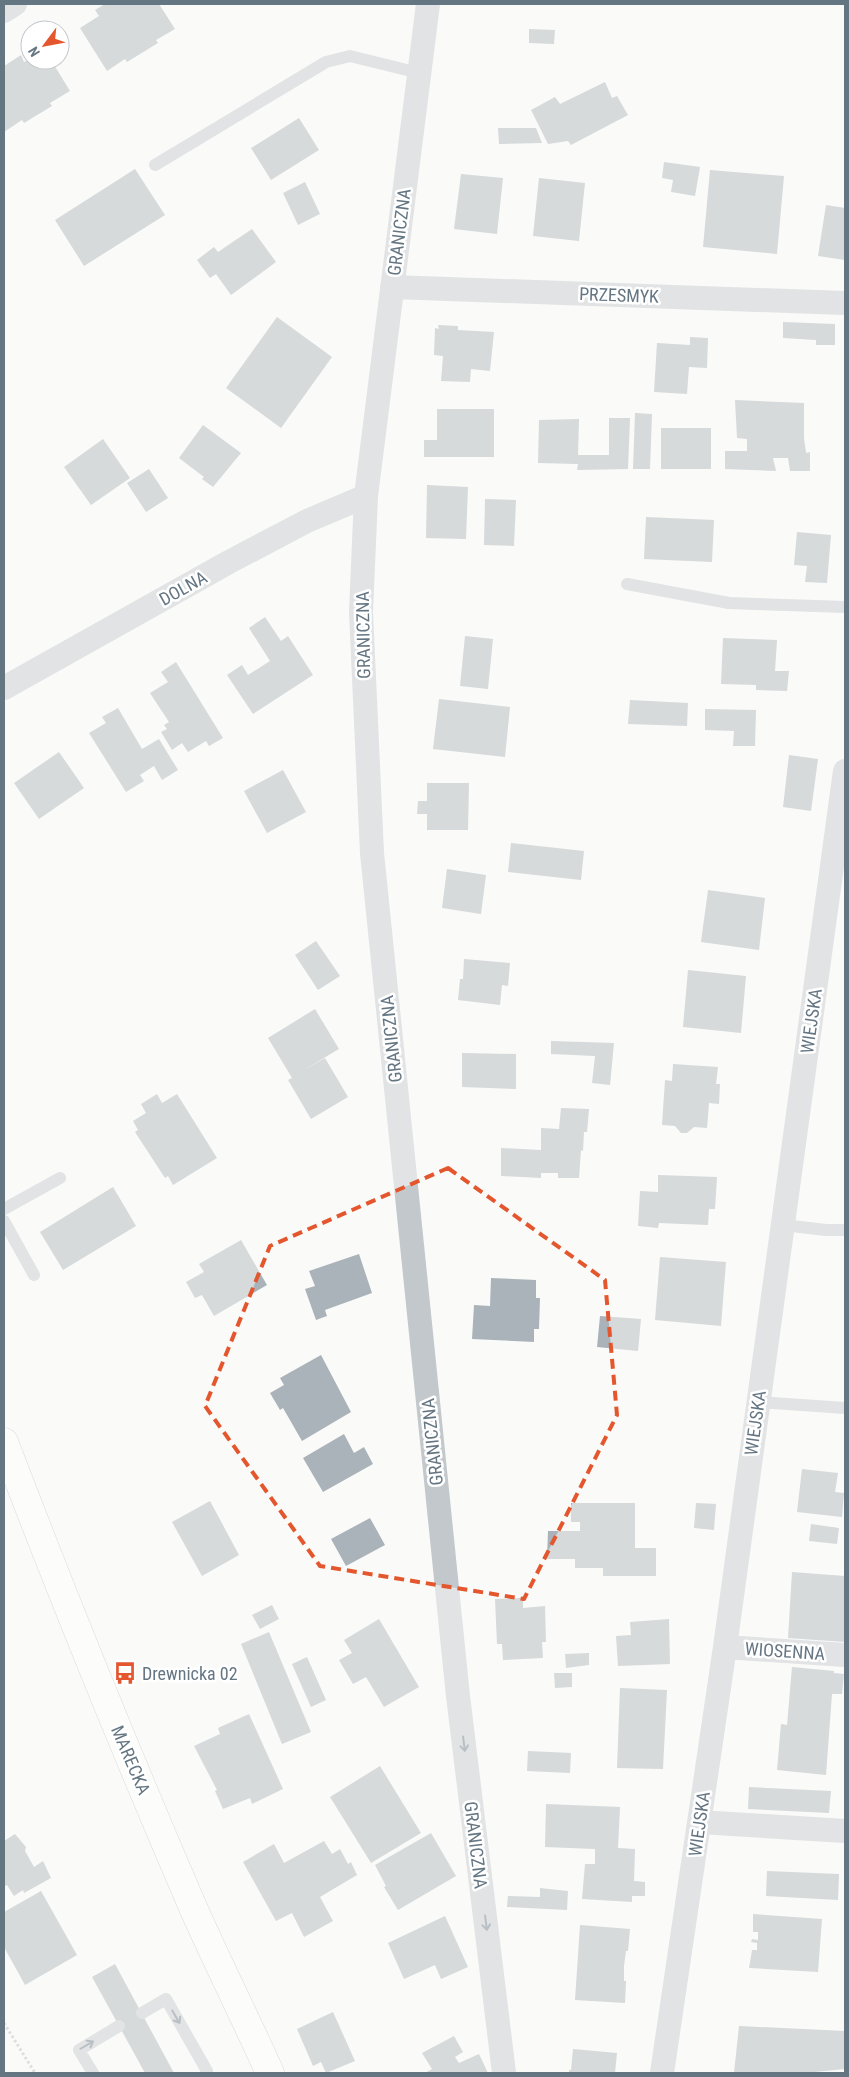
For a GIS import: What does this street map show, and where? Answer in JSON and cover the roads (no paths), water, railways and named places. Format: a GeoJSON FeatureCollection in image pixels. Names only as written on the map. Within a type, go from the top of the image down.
{"type":"FeatureCollection","features":[{"type":"Feature","properties":{"kind":"street"},"geometry":{"type":"LineString","coordinates":[[4,11],[15,4]]}},
{"type":"Feature","properties":{"kind":"street","name":"GRANICZNA"},"geometry":{"type":"LineString","coordinates":[[428,4],[366,496],[361,612],[372,852],[458,1696],[504,2073]]}},
{"type":"Feature","properties":{"kind":"street","name":"PRZESMYK"},"geometry":{"type":"LineString","coordinates":[[392,287],[845,303]]}},
{"type":"Feature","properties":{"kind":"street","name":"DOLNA"},"geometry":{"type":"LineString","coordinates":[[4,688],[229,562],[307,521],[366,496]]}},
{"type":"Feature","properties":{"kind":"street","name":"WIEJSKA"},"geometry":{"type":"LineString","coordinates":[[662,2073],[724,1647],[845,771]]}},
{"type":"Feature","properties":{"kind":"street","name":"MARECKA"},"geometry":{"type":"LineString","coordinates":[[4,1442],[118,1730],[193,1907],[270,2073]]}},
{"type":"Feature","properties":{"kind":"street","name":"WIOSENNA"},"geometry":{"type":"LineString","coordinates":[[724,1647],[845,1655]]}},
{"type":"Feature","properties":{"kind":"street"},"geometry":{"type":"LineString","coordinates":[[699,1822],[845,1831]]}},
{"type":"Feature","properties":{"kind":"lane"},"geometry":{"type":"LineString","coordinates":[[155,165],[326,62],[350,56],[420,73]]}},
{"type":"Feature","properties":{"kind":"lane"},"geometry":{"type":"LineString","coordinates":[[628,584],[729,603],[845,606]]}},
{"type":"Feature","properties":{"kind":"lane"},"geometry":{"type":"LineString","coordinates":[[4,1209],[60,1178]]}},
{"type":"Feature","properties":{"kind":"lane"},"geometry":{"type":"LineString","coordinates":[[4,1221],[34,1275]]}},
{"type":"Feature","properties":{"kind":"lane"},"geometry":{"type":"LineString","coordinates":[[783,1225],[826,1230],[845,1230]]}},
{"type":"Feature","properties":{"kind":"lane"},"geometry":{"type":"LineString","coordinates":[[758,1402],[845,1408]]}},
{"type":"Feature","properties":{"kind":"lane"},"geometry":{"type":"LineString","coordinates":[[142,2013],[166,1999],[207,2071],[206,2073]]}},
{"type":"Feature","properties":{"kind":"lane"},"geometry":{"type":"LineString","coordinates":[[93,2073],[79,2050],[119,2026]]}},
{"type":"Feature","properties":{"kind":"place","name":"Drewnicka 02"},"geometry":{"type":"Point","coordinates":[125,1673]}}]}
